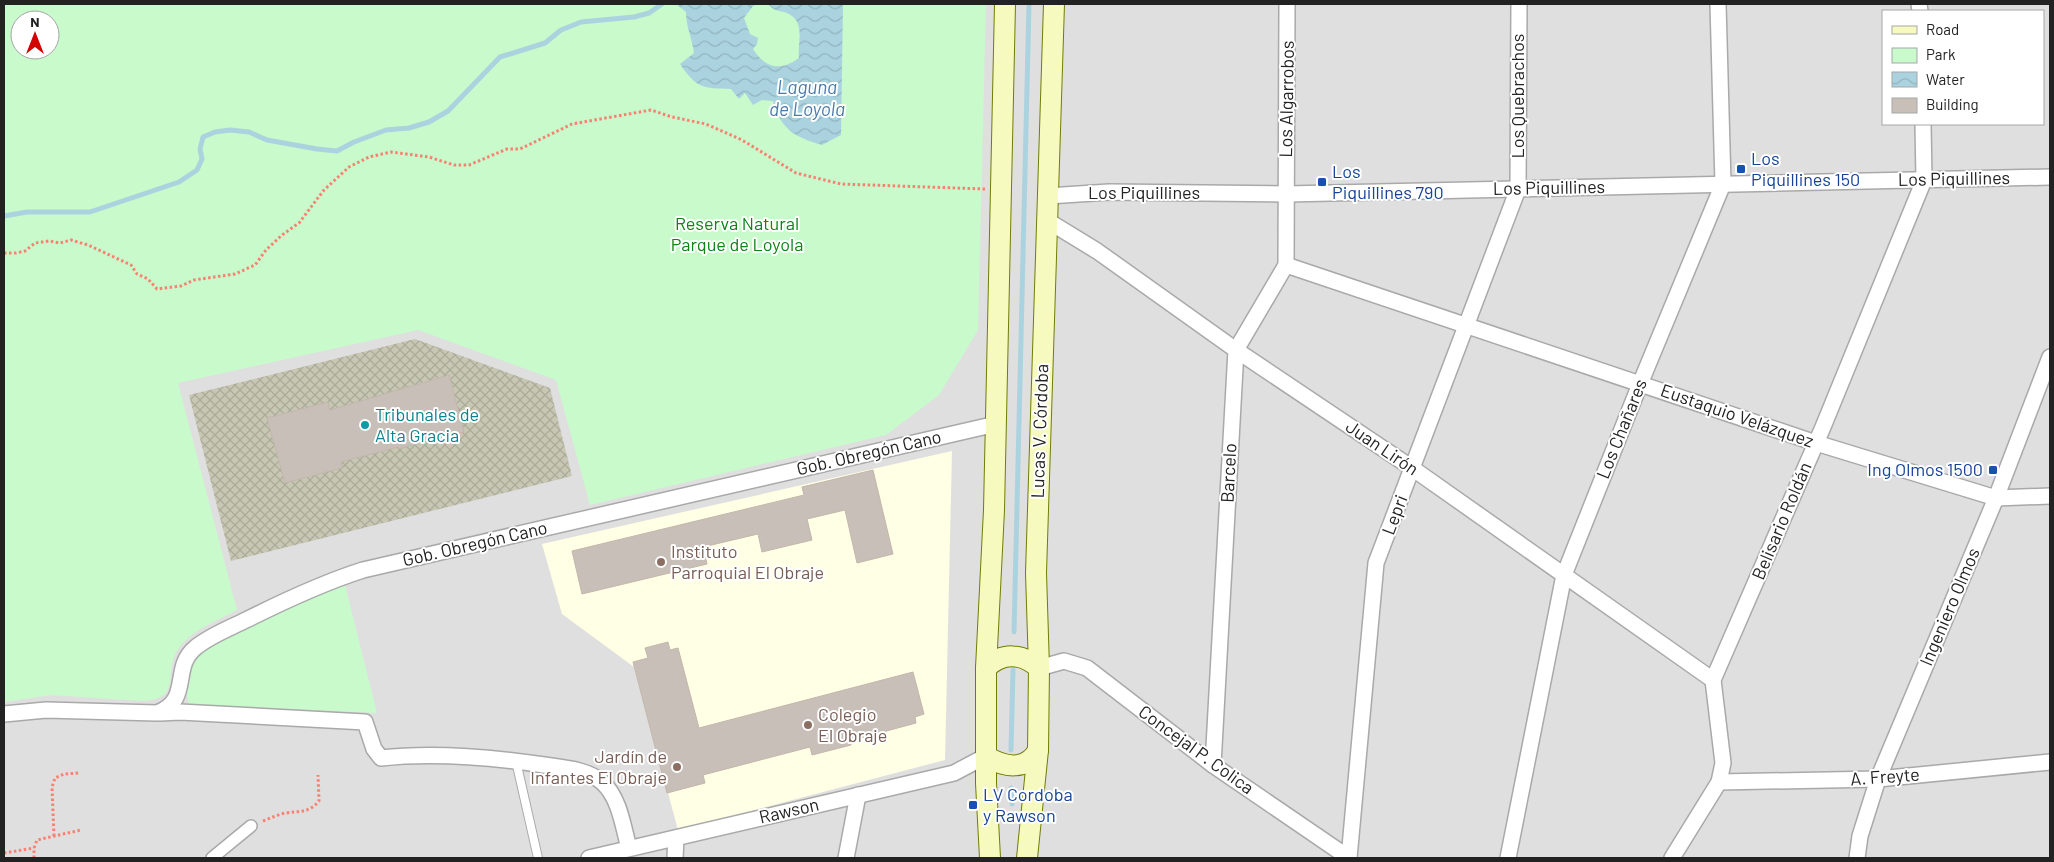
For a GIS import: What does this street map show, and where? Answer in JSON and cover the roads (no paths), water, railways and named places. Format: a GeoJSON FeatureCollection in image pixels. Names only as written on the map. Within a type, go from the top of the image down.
{"type":"FeatureCollection","features":[{"type":"Feature","properties":{"kind":"main road"},"geometry":{"type":"LineString","coordinates":[[990,858],[986,756],[986,668],[994,510],[1005,4]]}},
{"type":"Feature","properties":{"kind":"main road","name":"Lucas V. Córdoba"},"geometry":{"type":"LineString","coordinates":[[1027,858],[1038,750],[1040,668],[1036,573],[1054,4]]}},
{"type":"Feature","properties":{"kind":"main road"},"geometry":{"type":"LineString","coordinates":[[986,668],[992,662],[1006,656],[1022,657],[1040,668]]}},
{"type":"Feature","properties":{"kind":"main road"},"geometry":{"type":"LineString","coordinates":[[986,756],[1006,766],[1014,766],[1029,761],[1038,750]]}},
{"type":"Feature","properties":{"kind":"street","name":"Los Algarrobos"},"geometry":{"type":"LineString","coordinates":[[1286,194],[1287,4]]}},
{"type":"Feature","properties":{"kind":"street","name":"Los Quebrachos"},"geometry":{"type":"LineString","coordinates":[[1518,189],[1519,4]]}},
{"type":"Feature","properties":{"kind":"street","name":"Los Chañares"},"geometry":{"type":"LineString","coordinates":[[1508,858],[1564,575],[1640,384],[1723,184],[1718,4]]}},
{"type":"Feature","properties":{"kind":"street","name":"Belisario Roldán"},"geometry":{"type":"LineString","coordinates":[[1713,680],[1816,443],[1924,180],[1923,125]]}},
{"type":"Feature","properties":{"kind":"street","name":"Los Piquillines"},"geometry":{"type":"LineString","coordinates":[[1048,196],[1109,192],[1286,194],[2050,177]]}},
{"type":"Feature","properties":{"kind":"street","name":"Lepri"},"geometry":{"type":"LineString","coordinates":[[1349,858],[1376,563],[1518,189]]}},
{"type":"Feature","properties":{"kind":"street"},"geometry":{"type":"LineString","coordinates":[[1286,194],[1286,265]]}},
{"type":"Feature","properties":{"kind":"street","name":"Juan Lirón"},"geometry":{"type":"LineString","coordinates":[[1048,221],[1097,251],[1236,350],[1412,468],[1713,680]]}},
{"type":"Feature","properties":{"kind":"street","name":"Eustaquio Velázquez"},"geometry":{"type":"LineString","coordinates":[[1286,265],[1816,443],[1996,498],[2050,496]]}},
{"type":"Feature","properties":{"kind":"street","name":"Barcelo"},"geometry":{"type":"LineString","coordinates":[[1214,765],[1236,350],[1286,265]]}},
{"type":"Feature","properties":{"kind":"street","name":"Ingeniero Olmos"},"geometry":{"type":"LineString","coordinates":[[1857,858],[1860,836],[1878,779],[1996,498],[2050,357]]}},
{"type":"Feature","properties":{"kind":"street","name":"Gob. Obregón Cano"},"geometry":{"type":"LineString","coordinates":[[157,713],[172,705],[180,690],[185,661],[195,648],[234,626],[332,580],[363,570],[996,424]]}},
{"type":"Feature","properties":{"kind":"street","name":"Concejal P. Colica"},"geometry":{"type":"LineString","coordinates":[[1040,668],[1064,661],[1087,668],[1214,765],[1349,858]]}},
{"type":"Feature","properties":{"kind":"street"},"geometry":{"type":"LineString","coordinates":[[1672,858],[1719,782],[1723,763],[1713,680]]}},
{"type":"Feature","properties":{"kind":"street"},"geometry":{"type":"LineString","coordinates":[[180,690],[180,712]]}},
{"type":"Feature","properties":{"kind":"street"},"geometry":{"type":"LineString","coordinates":[[4,714],[46,710],[180,712],[365,722],[374,749],[381,758],[411,755],[493,758],[574,769],[589,774],[602,782],[612,793],[629,848]]}},
{"type":"Feature","properties":{"kind":"street","name":"Rawson"},"geometry":{"type":"LineString","coordinates":[[589,858],[954,774],[986,756]]}},
{"type":"Feature","properties":{"kind":"street","name":"A. Freyte"},"geometry":{"type":"LineString","coordinates":[[1719,782],[1878,779],[2050,762]]}},
{"type":"Feature","properties":{"kind":"street"},"geometry":{"type":"LineString","coordinates":[[846,858],[858,795]]}},
{"type":"Feature","properties":{"kind":"street"},"geometry":{"type":"LineString","coordinates":[[212,858],[251,826]]}},
{"type":"Feature","properties":{"kind":"street"},"geometry":{"type":"LineString","coordinates":[[675,858],[676,838]]}},
{"type":"Feature","properties":{"kind":"lane"},"geometry":{"type":"LineString","coordinates":[[516,761],[538,858]]}},
{"type":"Feature","properties":{"kind":"water","name":"Laguna de Loyola"},"geometry":{"type":"Polygon","coordinates":[[[676,4],[758,4],[753,6],[744,18],[750,34],[758,38],[757,44],[753,49],[768,64],[779,66],[799,58],[799,28],[794,18],[789,14],[776,10],[768,4],[843,4],[841,135],[822,145],[812,142],[790,131],[785,126],[776,111],[773,101],[762,100],[753,105],[745,93],[739,99],[731,89],[701,86],[696,83],[680,64],[694,53],[686,12],[676,4]]]}},
{"type":"Feature","properties":{"kind":"waterway"},"geometry":{"type":"LineString","coordinates":[[4,216],[27,212],[90,212],[179,182],[197,170],[202,159],[200,149],[203,137],[215,132],[230,130],[249,132],[267,140],[337,151],[354,142],[386,130],[409,128],[429,122],[448,111],[500,57],[545,43],[561,30],[581,22],[634,17],[649,13],[662,4]]}},
{"type":"Feature","properties":{"kind":"waterway"},"geometry":{"type":"LineString","coordinates":[[1014,632],[1029,4]]}},
{"type":"Feature","properties":{"kind":"waterway"},"geometry":{"type":"LineString","coordinates":[[1011,750],[1013,670]]}},
{"type":"Feature","properties":{"kind":"waterway"},"geometry":{"type":"LineString","coordinates":[[1011,788],[1012,804]]}},
{"type":"Feature","properties":{"kind":"place","name":"Los Piquillines 150"},"geometry":{"type":"Point","coordinates":[1741,169]}},
{"type":"Feature","properties":{"kind":"place","name":"Los Piquillines 790"},"geometry":{"type":"Point","coordinates":[1322,182]}},
{"type":"Feature","properties":{"kind":"place","name":"Tribunales de Alta Gracia"},"geometry":{"type":"Point","coordinates":[365,425]}},
{"type":"Feature","properties":{"kind":"place","name":"Ing Olmos 1500"},"geometry":{"type":"Point","coordinates":[1993,470]}},
{"type":"Feature","properties":{"kind":"place","name":"Instituto Parroquial El Obraje"},"geometry":{"type":"Point","coordinates":[661,562]}},
{"type":"Feature","properties":{"kind":"place","name":"Colegio El Obraje"},"geometry":{"type":"Point","coordinates":[808,725]}},
{"type":"Feature","properties":{"kind":"place","name":"Jardín de Infantes El Obraje"},"geometry":{"type":"Point","coordinates":[677,767]}},
{"type":"Feature","properties":{"kind":"place","name":"LV Cordoba y Rawson"},"geometry":{"type":"Point","coordinates":[973,805]}},
{"type":"Feature","properties":{"kind":"park label","name":"Reserva Natural Parque de Loyola"},"geometry":{"type":"Point","coordinates":[737,234]}}]}
